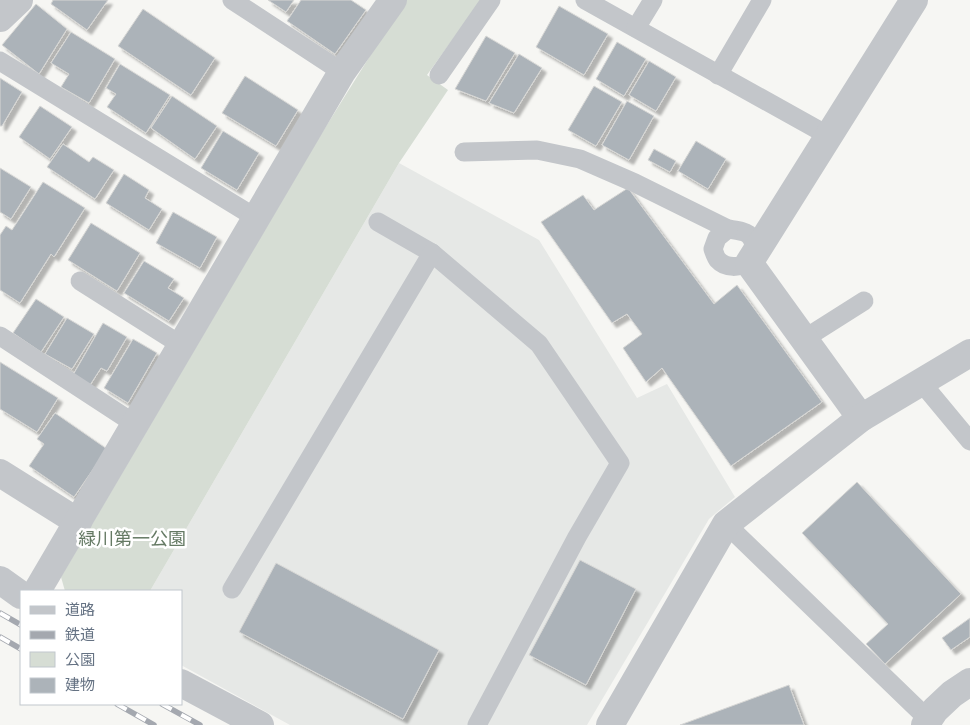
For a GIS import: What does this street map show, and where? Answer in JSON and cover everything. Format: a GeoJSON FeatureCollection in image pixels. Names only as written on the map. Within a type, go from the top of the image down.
{"type":"FeatureCollection","features":[{"type":"Feature","properties":{"kind":"street"},"geometry":{"type":"LineString","coordinates":[[38,590],[342,72],[393,0]]}},
{"type":"Feature","properties":{"kind":"street"},"geometry":{"type":"LineString","coordinates":[[861,418],[804,339],[752,257],[914,0]]}},
{"type":"Feature","properties":{"kind":"street"},"geometry":{"type":"LineString","coordinates":[[610,725],[726,524],[861,418],[970,353]]}},
{"type":"Feature","properties":{"kind":"street"},"geometry":{"type":"LineString","coordinates":[[0,473],[78,522]]}},
{"type":"Feature","properties":{"kind":"street"},"geometry":{"type":"LineString","coordinates":[[0,580],[20,594]]}},
{"type":"Feature","properties":{"kind":"street"},"geometry":{"type":"LineString","coordinates":[[927,722],[935,710],[952,694],[970,682]]}},
{"type":"Feature","properties":{"kind":"street"},"geometry":{"type":"LineString","coordinates":[[182,684],[260,725]]}},
{"type":"Feature","properties":{"kind":"lane"},"geometry":{"type":"LineString","coordinates":[[232,0],[342,72]]}},
{"type":"Feature","properties":{"kind":"lane"},"geometry":{"type":"LineString","coordinates":[[439,75],[491,0]]}},
{"type":"Feature","properties":{"kind":"lane"},"geometry":{"type":"LineString","coordinates":[[585,0],[829,136]]}},
{"type":"Feature","properties":{"kind":"lane"},"geometry":{"type":"LineString","coordinates":[[636,28],[653,0]]}},
{"type":"Feature","properties":{"kind":"lane"},"geometry":{"type":"LineString","coordinates":[[718,75],[762,0]]}},
{"type":"Feature","properties":{"kind":"lane"},"geometry":{"type":"LineString","coordinates":[[0,61],[256,218]]}},
{"type":"Feature","properties":{"kind":"lane"},"geometry":{"type":"LineString","coordinates":[[464,152],[537,150],[580,159],[635,183],[728,229],[745,232],[753,239],[752,257],[741,266],[730,267],[718,260],[713,249],[717,238],[728,229]]}},
{"type":"Feature","properties":{"kind":"lane"},"geometry":{"type":"LineString","coordinates":[[378,222],[432,252],[539,344],[620,463],[577,537],[477,725]]}},
{"type":"Feature","properties":{"kind":"lane"},"geometry":{"type":"LineString","coordinates":[[232,589],[432,252]]}},
{"type":"Feature","properties":{"kind":"lane"},"geometry":{"type":"LineString","coordinates":[[80,281],[181,345]]}},
{"type":"Feature","properties":{"kind":"lane"},"geometry":{"type":"LineString","coordinates":[[804,339],[864,301]]}},
{"type":"Feature","properties":{"kind":"lane"},"geometry":{"type":"LineString","coordinates":[[0,336],[135,424]]}},
{"type":"Feature","properties":{"kind":"lane"},"geometry":{"type":"LineString","coordinates":[[921,382],[970,441]]}},
{"type":"Feature","properties":{"kind":"lane"},"geometry":{"type":"LineString","coordinates":[[726,524],[927,722]]}},
{"type":"Feature","properties":{"kind":"shaded area"},"geometry":{"type":"Polygon","coordinates":[[[399,163],[539,240],[637,398],[667,384],[735,497],[709,519],[587,725],[290,725],[182,666],[182,590],[151,590],[399,163]]]}},
{"type":"Feature","properties":{"kind":"green space","name":"緑川第一公園"},"geometry":{"type":"Polygon","coordinates":[[[405,0],[481,0],[427,75],[448,90],[399,163],[151,590],[65,590],[61,577],[320,136],[405,0]]]}},
{"type":"Feature","properties":{"kind":"building"},"geometry":{"type":"Polygon","coordinates":[[[53,0],[108,0],[87,30],[51,4],[53,0]]]}},
{"type":"Feature","properties":{"kind":"building"},"geometry":{"type":"Polygon","coordinates":[[[268,0],[294,0],[286,12],[268,0]]]}},
{"type":"Feature","properties":{"kind":"building"},"geometry":{"type":"Polygon","coordinates":[[[301,0],[351,0],[366,10],[335,54],[287,21],[301,0]]]}},
{"type":"Feature","properties":{"kind":"building"},"geometry":{"type":"Polygon","coordinates":[[[36,4],[67,29],[39,74],[2,45],[36,4]]]}},
{"type":"Feature","properties":{"kind":"building"},"geometry":{"type":"Polygon","coordinates":[[[559,6],[608,34],[584,75],[536,47],[559,6]]]}},
{"type":"Feature","properties":{"kind":"building"},"geometry":{"type":"Polygon","coordinates":[[[143,9],[215,58],[191,95],[118,46],[143,9]]]}},
{"type":"Feature","properties":{"kind":"building"},"geometry":{"type":"Polygon","coordinates":[[[71,32],[115,59],[89,103],[61,87],[69,74],[51,63],[71,32]]]}},
{"type":"Feature","properties":{"kind":"building"},"geometry":{"type":"Polygon","coordinates":[[[486,36],[515,53],[486,101],[455,89],[486,36]]]}},
{"type":"Feature","properties":{"kind":"building"},"geometry":{"type":"Polygon","coordinates":[[[617,42],[646,59],[624,96],[596,79],[617,42]]]}},
{"type":"Feature","properties":{"kind":"building"},"geometry":{"type":"Polygon","coordinates":[[[519,54],[542,68],[514,113],[489,103],[519,54]]]}},
{"type":"Feature","properties":{"kind":"building"},"geometry":{"type":"Polygon","coordinates":[[[649,61],[676,77],[656,111],[629,95],[649,61]]]}},
{"type":"Feature","properties":{"kind":"building"},"geometry":{"type":"Polygon","coordinates":[[[120,64],[170,95],[146,133],[107,107],[116,94],[106,88],[120,64]]]}},
{"type":"Feature","properties":{"kind":"building"},"geometry":{"type":"Polygon","coordinates":[[[245,76],[298,110],[276,146],[222,113],[245,76]]]}},
{"type":"Feature","properties":{"kind":"building"},"geometry":{"type":"Polygon","coordinates":[[[0,78],[22,92],[2,126],[0,126],[0,78]]]}},
{"type":"Feature","properties":{"kind":"building"},"geometry":{"type":"Polygon","coordinates":[[[594,86],[622,102],[596,146],[568,130],[594,86]]]}},
{"type":"Feature","properties":{"kind":"building"},"geometry":{"type":"Polygon","coordinates":[[[172,96],[217,126],[195,159],[151,128],[172,96]]]}},
{"type":"Feature","properties":{"kind":"building"},"geometry":{"type":"Polygon","coordinates":[[[627,101],[654,116],[629,160],[602,145],[627,101]]]}},
{"type":"Feature","properties":{"kind":"building"},"geometry":{"type":"Polygon","coordinates":[[[40,106],[72,127],[50,159],[19,137],[40,106]]]}},
{"type":"Feature","properties":{"kind":"building"},"geometry":{"type":"Polygon","coordinates":[[[223,131],[259,153],[237,190],[201,168],[223,131]]]}},
{"type":"Feature","properties":{"kind":"building"},"geometry":{"type":"Polygon","coordinates":[[[696,141],[726,159],[708,189],[678,171],[696,141]]]}},
{"type":"Feature","properties":{"kind":"building"},"geometry":{"type":"Polygon","coordinates":[[[63,144],[89,162],[93,157],[114,170],[95,199],[47,167],[63,144]]]}},
{"type":"Feature","properties":{"kind":"building"},"geometry":{"type":"Polygon","coordinates":[[[654,149],[676,161],[670,172],[648,160],[654,149]]]}},
{"type":"Feature","properties":{"kind":"building"},"geometry":{"type":"Polygon","coordinates":[[[0,168],[31,187],[11,219],[0,212],[0,168]]]}},
{"type":"Feature","properties":{"kind":"building"},"geometry":{"type":"Polygon","coordinates":[[[124,174],[149,190],[145,198],[162,209],[149,230],[106,203],[124,174]]]}},
{"type":"Feature","properties":{"kind":"building"},"geometry":{"type":"Polygon","coordinates":[[[43,182],[85,208],[54,257],[51,254],[20,303],[0,290],[0,235],[6,226],[12,230],[43,182]]]}},
{"type":"Feature","properties":{"kind":"building"},"geometry":{"type":"Polygon","coordinates":[[[628,188],[714,304],[737,285],[822,402],[731,466],[662,368],[646,382],[623,348],[642,334],[627,314],[612,323],[541,222],[583,195],[594,210],[628,188]]]}},
{"type":"Feature","properties":{"kind":"building"},"geometry":{"type":"Polygon","coordinates":[[[173,212],[217,237],[200,268],[156,243],[173,212]]]}},
{"type":"Feature","properties":{"kind":"building"},"geometry":{"type":"Polygon","coordinates":[[[91,223],[140,253],[117,291],[68,260],[91,223]]]}},
{"type":"Feature","properties":{"kind":"building"},"geometry":{"type":"Polygon","coordinates":[[[144,261],[174,279],[168,288],[184,298],[169,321],[124,293],[144,261]]]}},
{"type":"Feature","properties":{"kind":"building"},"geometry":{"type":"Polygon","coordinates":[[[36,299],[64,317],[41,352],[13,333],[36,299]]]}},
{"type":"Feature","properties":{"kind":"building"},"geometry":{"type":"Polygon","coordinates":[[[67,318],[94,334],[72,369],[45,354],[67,318]]]}},
{"type":"Feature","properties":{"kind":"building"},"geometry":{"type":"Polygon","coordinates":[[[103,323],[127,337],[107,371],[101,368],[90,385],[73,375],[103,323]]]}},
{"type":"Feature","properties":{"kind":"building"},"geometry":{"type":"Polygon","coordinates":[[[133,339],[157,353],[128,403],[104,388],[133,339]]]}},
{"type":"Feature","properties":{"kind":"building"},"geometry":{"type":"Polygon","coordinates":[[[0,362],[58,398],[37,432],[0,409],[0,362]]]}},
{"type":"Feature","properties":{"kind":"building"},"geometry":{"type":"Polygon","coordinates":[[[55,413],[107,449],[74,497],[29,466],[44,444],[37,439],[55,413]]]}},
{"type":"Feature","properties":{"kind":"building"},"geometry":{"type":"Polygon","coordinates":[[[857,482],[961,594],[885,664],[866,644],[888,624],[802,533],[857,482]]]}},
{"type":"Feature","properties":{"kind":"building"},"geometry":{"type":"Polygon","coordinates":[[[580,560],[636,589],[586,685],[529,655],[580,560]]]}},
{"type":"Feature","properties":{"kind":"building"},"geometry":{"type":"Polygon","coordinates":[[[276,563],[439,650],[403,719],[239,632],[276,563]]]}},
{"type":"Feature","properties":{"kind":"building"},"geometry":{"type":"Polygon","coordinates":[[[970,618],[970,637],[951,650],[942,638],[970,618]]]}},
{"type":"Feature","properties":{"kind":"building"},"geometry":{"type":"Polygon","coordinates":[[[789,685],[804,725],[680,725],[789,685]]]}},
{"type":"Feature","properties":{"kind":"railway"},"geometry":{"type":"LineString","coordinates":[[0,613],[20,624]]}},
{"type":"Feature","properties":{"kind":"railway"},"geometry":{"type":"LineString","coordinates":[[0,637],[20,648]]}},
{"type":"Feature","properties":{"kind":"railway"},"geometry":{"type":"LineString","coordinates":[[119,705],[154,725]]}},
{"type":"Feature","properties":{"kind":"railway"},"geometry":{"type":"LineString","coordinates":[[164,705],[200,725]]}}]}
